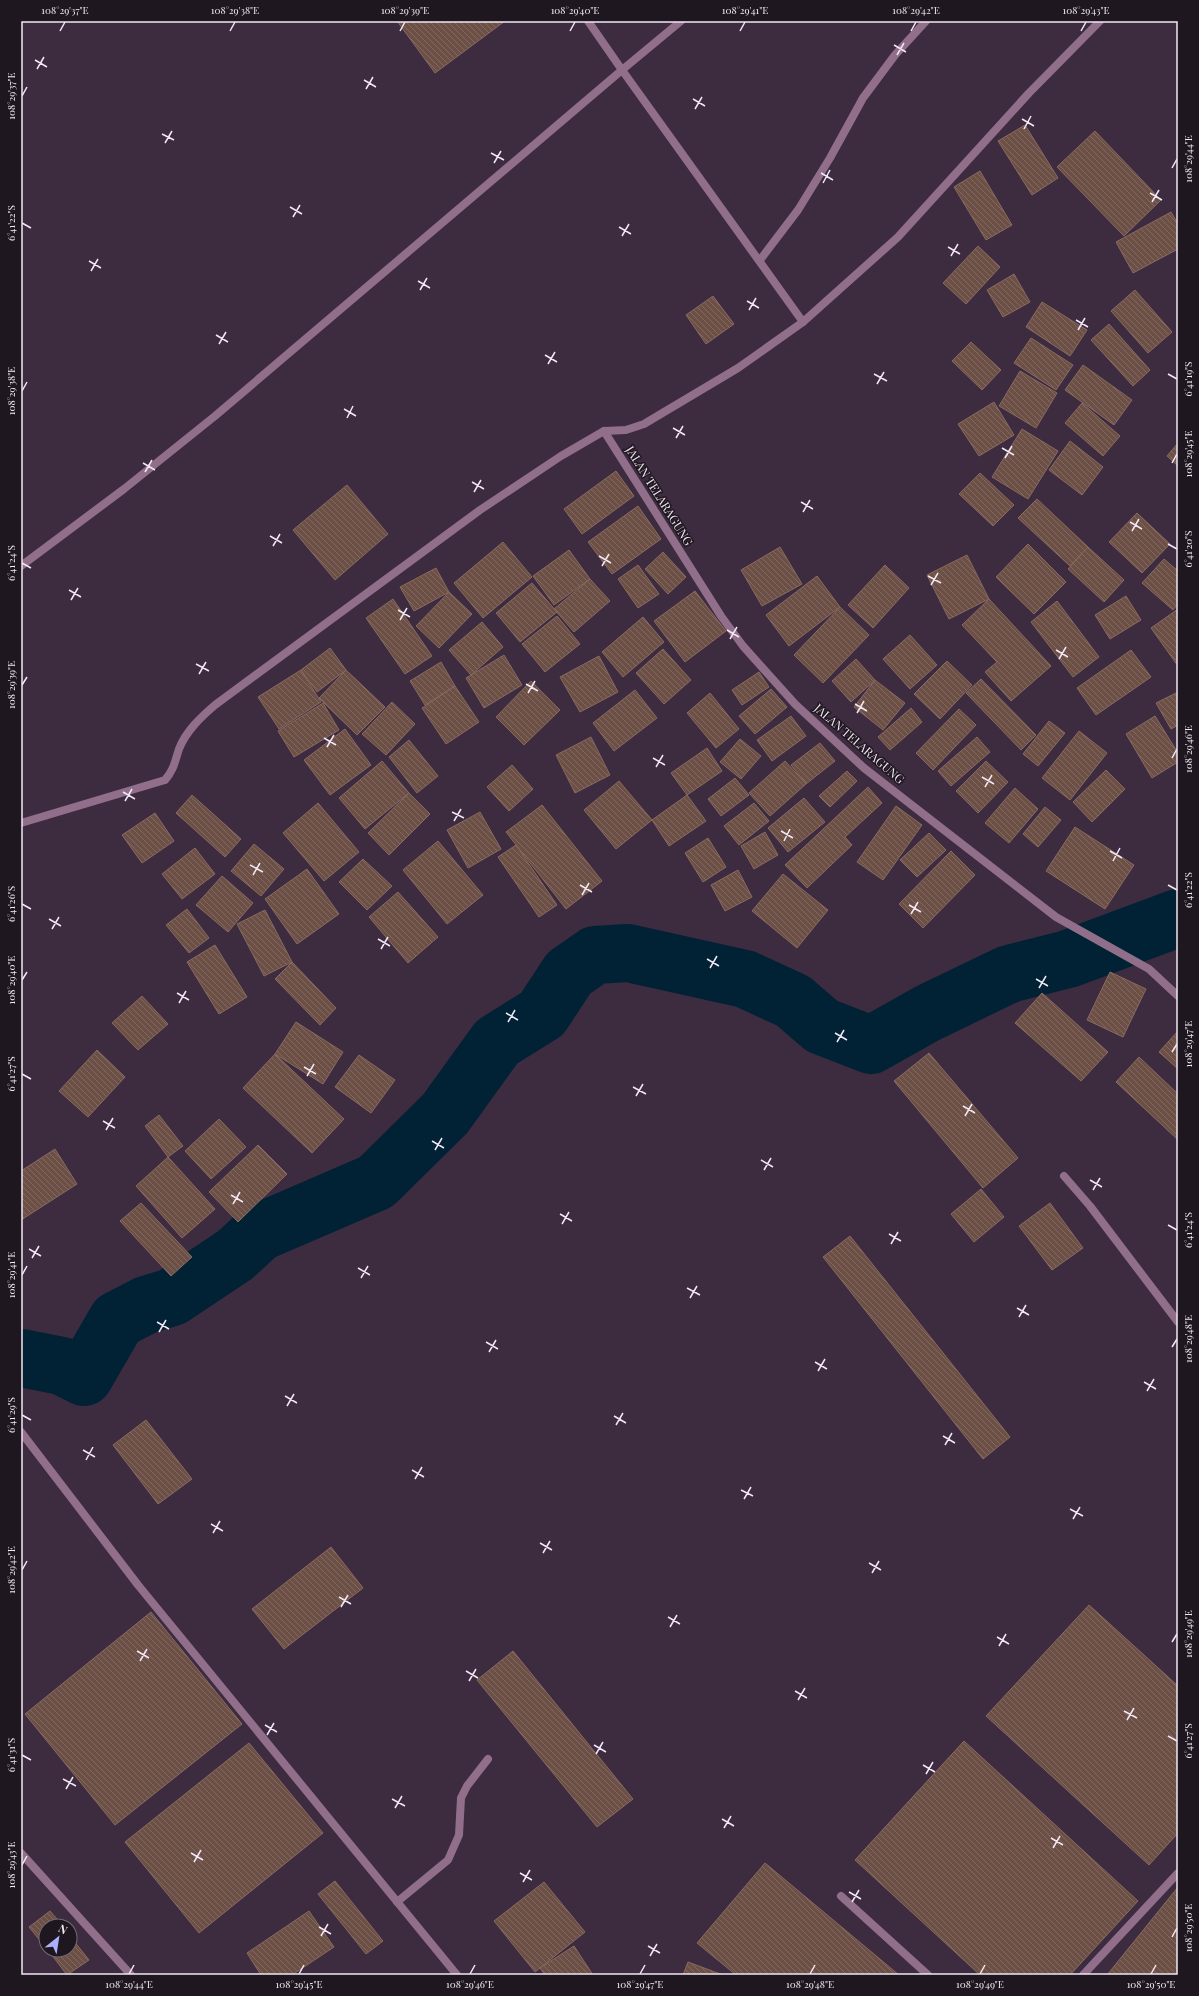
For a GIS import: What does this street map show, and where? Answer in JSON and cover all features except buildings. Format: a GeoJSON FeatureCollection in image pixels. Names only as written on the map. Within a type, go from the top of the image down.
{"type":"FeatureCollection","features":[{"type":"Feature","properties":{"kind":"street"},"geometry":{"type":"LineString","coordinates":[[588,21],[803,322]]}},
{"type":"Feature","properties":{"kind":"street"},"geometry":{"type":"LineString","coordinates":[[21,566],[124,489],[215,416],[681,21]]}},
{"type":"Feature","properties":{"kind":"street"},"geometry":{"type":"LineString","coordinates":[[760,260],[798,210],[830,158],[863,98],[895,55],[926,21]]}},
{"type":"Feature","properties":{"kind":"street"},"geometry":{"type":"LineString","coordinates":[[21,823],[165,780],[172,772],[179,749],[186,734],[215,705],[480,510],[561,456],[604,431],[626,430],[644,424],[738,368],[803,322],[898,237],[1029,93],[1100,21]]}},
{"type":"Feature","properties":{"kind":"street","name":"JALAN TELARAGUNG"},"geometry":{"type":"LineString","coordinates":[[604,431],[721,616],[743,646],[795,704],[864,768],[1056,917],[1149,969],[1178,996]]}},
{"type":"Feature","properties":{"kind":"street"},"geometry":{"type":"LineString","coordinates":[[1064,1176],[1090,1206],[1178,1322]]}},
{"type":"Feature","properties":{"kind":"street"},"geometry":{"type":"LineString","coordinates":[[21,1432],[138,1585],[457,1975]]}},
{"type":"Feature","properties":{"kind":"street"},"geometry":{"type":"LineString","coordinates":[[397,1902],[448,1860],[459,1835],[461,1798],[467,1786],[488,1759]]}},
{"type":"Feature","properties":{"kind":"street"},"geometry":{"type":"LineString","coordinates":[[21,1853],[131,1975]]}},
{"type":"Feature","properties":{"kind":"street"},"geometry":{"type":"LineString","coordinates":[[1083,1975],[1178,1873]]}},
{"type":"Feature","properties":{"kind":"street"},"geometry":{"type":"LineString","coordinates":[[841,1896],[928,1975]]}},
{"type":"Feature","properties":{"kind":"waterway"},"geometry":{"type":"LineString","coordinates":[[21,1358],[62,1366],[84,1377],[117,1320],[146,1305],[172,1297],[235,1255],[260,1232],[376,1182],[445,1114],[497,1042],[542,1014],[569,973],[595,955],[628,953],[745,979],[793,1001],[822,1026],[871,1045],[928,1013],[1009,974],[1068,959],[1178,918]]}}]}
